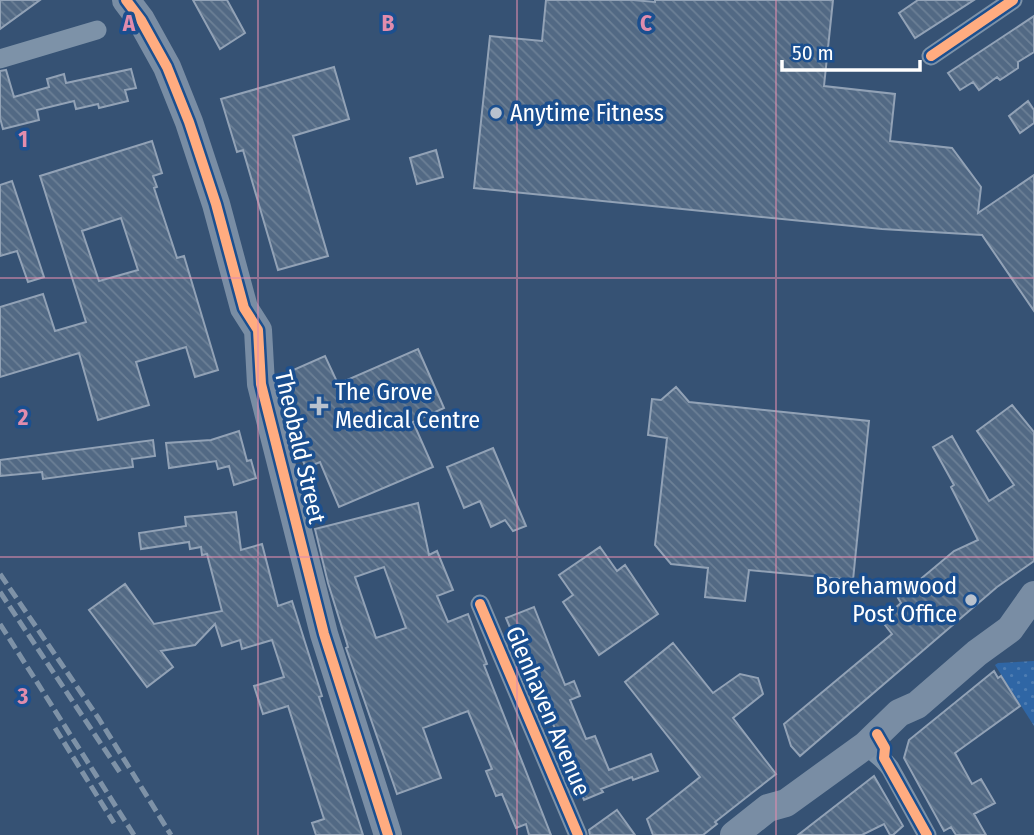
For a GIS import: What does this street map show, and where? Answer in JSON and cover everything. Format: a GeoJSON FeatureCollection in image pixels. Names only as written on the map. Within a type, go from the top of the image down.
{"type":"FeatureCollection","features":[{"type":"Feature","properties":{"kind":"street","name":"Theobald Street"},"geometry":{"type":"LineString","coordinates":[[126,0],[141,20],[167,67],[189,122],[216,204],[244,309],[258,330],[261,384],[309,576],[324,634],[388,835]]}},
{"type":"Feature","properties":{"kind":"street"},"geometry":{"type":"LineString","coordinates":[[931,56],[1013,0]]}},
{"type":"Feature","properties":{"kind":"street"},"geometry":{"type":"LineString","coordinates":[[0,59],[97,30]]}},
{"type":"Feature","properties":{"kind":"street","name":"Glenhaven Avenue"},"geometry":{"type":"LineString","coordinates":[[480,604],[578,835]]}},
{"type":"Feature","properties":{"kind":"street"},"geometry":{"type":"LineString","coordinates":[[1032,604],[1034,634]]}},
{"type":"Feature","properties":{"kind":"street"},"geometry":{"type":"LineString","coordinates":[[734,835],[768,808],[786,803],[866,745],[899,713],[917,705],[977,653],[1010,629],[1032,604]]}},
{"type":"Feature","properties":{"kind":"street"},"geometry":{"type":"LineString","coordinates":[[866,745],[876,755],[884,758],[927,835]]}},
{"type":"Feature","properties":{"kind":"street"},"geometry":{"type":"LineString","coordinates":[[761,835],[778,820],[786,803]]}},
{"type":"Feature","properties":{"kind":"shaded area"},"geometry":{"type":"Polygon","coordinates":[[[1034,661],[1034,726],[995,665],[1034,661]]]}},
{"type":"Feature","properties":{"kind":"building"},"geometry":{"type":"Polygon","coordinates":[[[0,0],[40,0],[0,29],[0,0]]]}},
{"type":"Feature","properties":{"kind":"building"},"geometry":{"type":"Polygon","coordinates":[[[193,0],[227,0],[245,33],[220,49],[193,0]]]}},
{"type":"Feature","properties":{"kind":"building"},"geometry":{"type":"Polygon","coordinates":[[[546,0],[833,0],[824,86],[895,94],[890,141],[952,148],[981,187],[978,213],[1034,175],[1034,311],[982,235],[882,229],[474,188],[490,36],[542,41],[546,0]]]}},
{"type":"Feature","properties":{"kind":"building"},"geometry":{"type":"Polygon","coordinates":[[[918,0],[974,0],[915,38],[899,13],[918,0]]]}},
{"type":"Feature","properties":{"kind":"building"},"geometry":{"type":"Polygon","coordinates":[[[1034,16],[1034,52],[1018,62],[1018,68],[1000,80],[997,77],[979,90],[973,82],[960,90],[948,73],[1034,16]]]}},
{"type":"Feature","properties":{"kind":"building"},"geometry":{"type":"Polygon","coordinates":[[[334,67],[349,119],[293,136],[328,256],[278,270],[243,150],[237,152],[221,99],[334,67]]]}},
{"type":"Feature","properties":{"kind":"building"},"geometry":{"type":"Polygon","coordinates":[[[131,69],[136,88],[125,90],[128,101],[99,108],[98,104],[76,109],[74,101],[37,110],[39,120],[3,129],[0,118],[0,71],[6,70],[14,97],[49,87],[47,79],[64,74],[66,83],[131,69]]]}},
{"type":"Feature","properties":{"kind":"building"},"geometry":{"type":"Polygon","coordinates":[[[1028,101],[1034,110],[1034,123],[1020,133],[1009,116],[1028,101]]]}},
{"type":"Feature","properties":{"kind":"building"},"geometry":{"type":"Polygon","coordinates":[[[152,141],[162,173],[153,176],[157,187],[154,188],[177,258],[184,256],[218,370],[195,377],[186,347],[136,362],[149,405],[98,420],[79,353],[0,377],[0,307],[43,294],[55,331],[86,322],[40,176],[152,141]],[[121,218],[82,231],[99,281],[138,270],[121,218]]]}},
{"type":"Feature","properties":{"kind":"building"},"geometry":{"type":"Polygon","coordinates":[[[436,150],[443,177],[417,184],[410,158],[436,150]]]}},
{"type":"Feature","properties":{"kind":"building"},"geometry":{"type":"Polygon","coordinates":[[[12,181],[44,277],[28,282],[17,251],[0,256],[0,185],[12,181]]]}},
{"type":"Feature","properties":{"kind":"building"},"geometry":{"type":"Polygon","coordinates":[[[418,349],[444,408],[413,422],[433,467],[339,507],[320,462],[306,468],[294,440],[298,438],[290,418],[295,416],[286,396],[291,394],[282,375],[325,356],[338,384],[418,349]]]}},
{"type":"Feature","properties":{"kind":"building"},"geometry":{"type":"Polygon","coordinates":[[[676,387],[689,402],[869,421],[853,580],[749,570],[745,601],[705,597],[708,568],[671,564],[655,545],[667,438],[648,435],[652,399],[661,400],[676,387]]]}},
{"type":"Feature","properties":{"kind":"building"},"geometry":{"type":"Polygon","coordinates":[[[1012,405],[1034,432],[1034,561],[997,587],[800,756],[791,746],[784,724],[892,634],[881,620],[901,603],[898,598],[954,551],[978,540],[951,487],[954,485],[933,447],[952,436],[989,501],[1014,485],[977,431],[1012,405]]]}},
{"type":"Feature","properties":{"kind":"building"},"geometry":{"type":"Polygon","coordinates":[[[239,431],[247,461],[251,460],[256,478],[234,485],[229,466],[218,469],[216,461],[169,468],[166,443],[211,440],[239,431]]]}},
{"type":"Feature","properties":{"kind":"building"},"geometry":{"type":"Polygon","coordinates":[[[153,440],[155,456],[132,459],[133,467],[43,479],[42,472],[0,476],[0,460],[153,440]]]}},
{"type":"Feature","properties":{"kind":"building"},"geometry":{"type":"Polygon","coordinates":[[[493,448],[526,526],[513,531],[505,520],[491,527],[480,501],[464,508],[447,467],[493,448]]]}},
{"type":"Feature","properties":{"kind":"building"},"geometry":{"type":"Polygon","coordinates":[[[418,503],[429,555],[437,551],[453,590],[437,596],[448,622],[468,614],[487,664],[484,665],[551,835],[529,835],[526,824],[516,828],[502,794],[496,796],[486,771],[492,769],[468,711],[423,728],[441,778],[397,794],[346,648],[348,647],[315,529],[418,503]],[[384,567],[355,577],[376,638],[406,628],[384,567]]]}},
{"type":"Feature","properties":{"kind":"building"},"geometry":{"type":"Polygon","coordinates":[[[236,512],[241,550],[262,544],[278,606],[292,601],[363,835],[316,835],[312,823],[324,819],[288,706],[263,714],[254,686],[284,677],[272,640],[242,649],[240,640],[222,646],[215,624],[195,645],[161,651],[173,667],[147,687],[89,610],[125,584],[154,624],[222,611],[207,554],[202,555],[201,547],[190,549],[189,542],[141,549],[139,533],[186,526],[185,517],[236,512]]]}},
{"type":"Feature","properties":{"kind":"building"},"geometry":{"type":"Polygon","coordinates":[[[600,547],[617,571],[625,565],[658,614],[599,655],[563,602],[573,595],[559,575],[600,547]]]}},
{"type":"Feature","properties":{"kind":"building"},"geometry":{"type":"Polygon","coordinates":[[[534,607],[565,685],[574,681],[580,696],[570,700],[586,739],[595,736],[609,770],[651,754],[658,771],[633,780],[632,777],[601,789],[603,792],[584,800],[540,692],[537,693],[506,618],[534,607]]]}},
{"type":"Feature","properties":{"kind":"building"},"geometry":{"type":"Polygon","coordinates":[[[673,643],[713,693],[740,674],[758,678],[763,694],[733,718],[776,774],[715,822],[717,824],[703,835],[653,835],[647,819],[700,777],[625,682],[673,643]]]}},
{"type":"Feature","properties":{"kind":"building"},"geometry":{"type":"Polygon","coordinates":[[[994,671],[998,678],[1001,676],[1020,706],[955,753],[972,784],[981,779],[995,803],[974,814],[986,835],[956,835],[951,827],[944,831],[904,758],[909,740],[994,671]]]}},
{"type":"Feature","properties":{"kind":"building"},"geometry":{"type":"Polygon","coordinates":[[[874,776],[903,826],[893,835],[890,835],[884,824],[862,835],[798,835],[874,776]]]}},
{"type":"Feature","properties":{"kind":"building"},"geometry":{"type":"Polygon","coordinates":[[[617,810],[635,835],[590,835],[589,830],[617,810]]]}},
{"type":"Feature","properties":{"kind":"railway"},"geometry":{"type":"LineString","coordinates":[[0,574],[99,719],[171,835]]}},
{"type":"Feature","properties":{"kind":"railway"},"geometry":{"type":"LineString","coordinates":[[0,592],[121,774]]}},
{"type":"Feature","properties":{"kind":"railway"},"geometry":{"type":"LineString","coordinates":[[0,624],[134,835]]}},
{"type":"Feature","properties":{"kind":"railway"},"geometry":{"type":"LineString","coordinates":[[55,728],[114,823]]}},
{"type":"Feature","properties":{"kind":"cycle path"},"geometry":{"type":"LineString","coordinates":[[126,0],[141,20],[167,67],[189,122],[216,204],[244,308],[258,330],[261,384],[324,634],[388,835]]}},
{"type":"Feature","properties":{"kind":"cycle path"},"geometry":{"type":"LineString","coordinates":[[931,56],[1013,0]]}},
{"type":"Feature","properties":{"kind":"cycle path"},"geometry":{"type":"LineString","coordinates":[[480,604],[578,835]]}},
{"type":"Feature","properties":{"kind":"cycle path"},"geometry":{"type":"LineString","coordinates":[[877,734],[885,748],[884,758],[927,835]]}},
{"type":"Feature","properties":{"kind":"place","name":"Anytime Fitness"},"geometry":{"type":"Point","coordinates":[496,113]}},
{"type":"Feature","properties":{"kind":"place","name":"The Grove Medical Centre"},"geometry":{"type":"Point","coordinates":[319,406]}},
{"type":"Feature","properties":{"kind":"place","name":"Borehamwood Post Office"},"geometry":{"type":"Point","coordinates":[971,600]}}]}
